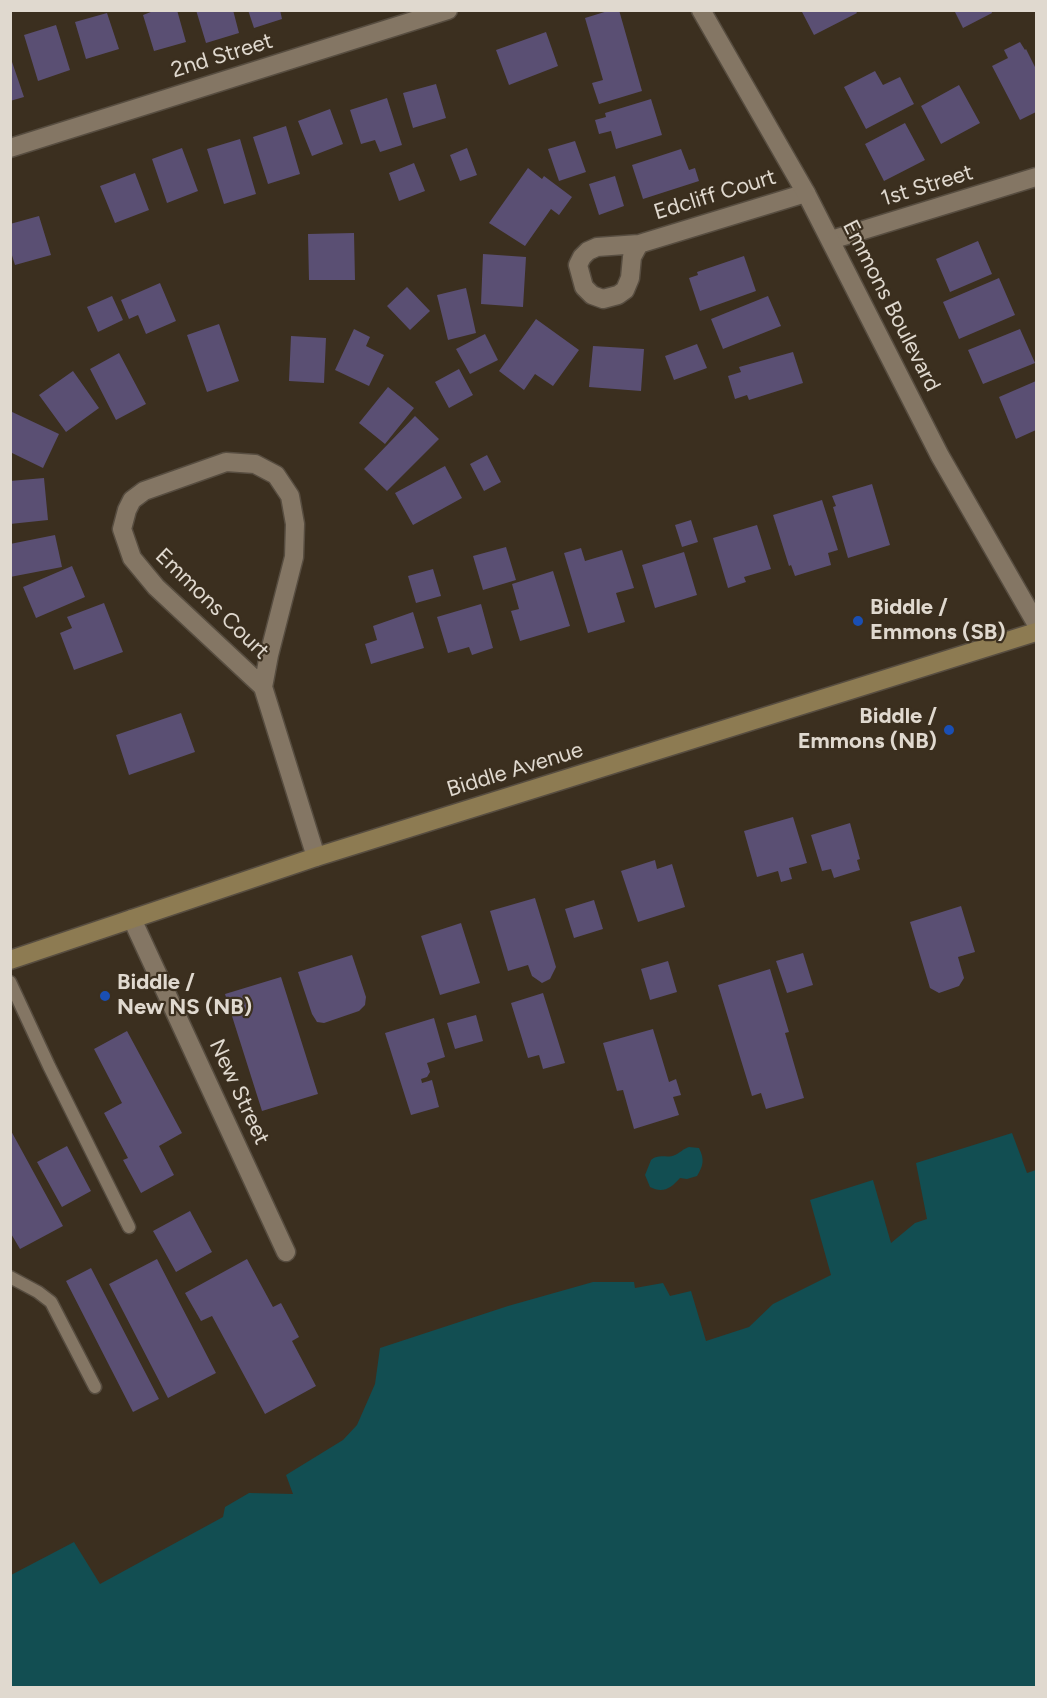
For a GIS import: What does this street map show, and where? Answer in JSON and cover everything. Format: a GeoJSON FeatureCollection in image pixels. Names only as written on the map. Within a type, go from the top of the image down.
{"type":"FeatureCollection","features":[{"type":"Feature","properties":{"kind":"main road","name":"Biddle Avenue"},"geometry":{"type":"LineString","coordinates":[[10,960],[316,857],[1036,632]]}},
{"type":"Feature","properties":{"kind":"street","name":"2nd Street"},"geometry":{"type":"LineString","coordinates":[[10,148],[448,10]]}},
{"type":"Feature","properties":{"kind":"street","name":"Emmons Boulevard"},"geometry":{"type":"LineString","coordinates":[[701,10],[806,193],[940,456],[1036,623]]}},
{"type":"Feature","properties":{"kind":"street","name":"1st Street"},"geometry":{"type":"LineString","coordinates":[[831,240],[1036,177]]}},
{"type":"Feature","properties":{"kind":"street","name":"Edcliff Court"},"geometry":{"type":"LineString","coordinates":[[639,244],[806,193]]}},
{"type":"Feature","properties":{"kind":"street","name":"Emmons Court"},"geometry":{"type":"LineString","coordinates":[[263,687],[294,557],[295,524],[290,496],[276,475],[255,464],[226,462],[144,491],[132,500],[126,510],[122,529],[132,558],[156,587],[263,687],[316,857]]}},
{"type":"Feature","properties":{"kind":"street","name":"New Street"},"geometry":{"type":"LineString","coordinates":[[132,919],[286,1252]]}},
{"type":"Feature","properties":{"kind":"lane"},"geometry":{"type":"LineString","coordinates":[[10,982],[129,1227]]}},
{"type":"Feature","properties":{"kind":"lane"},"geometry":{"type":"LineString","coordinates":[[10,1276],[51,1302],[95,1387]]}},
{"type":"Feature","properties":{"kind":"water"},"geometry":{"type":"Polygon","coordinates":[[[1012,1133],[1027,1173],[1036,1170],[1036,1687],[11,1687],[11,1575],[74,1542],[100,1584],[223,1517],[225,1507],[249,1493],[293,1494],[286,1475],[343,1440],[357,1425],[375,1384],[380,1348],[508,1306],[593,1282],[634,1282],[635,1288],[663,1283],[670,1296],[691,1291],[706,1341],[749,1327],[773,1304],[831,1275],[810,1200],[873,1180],[891,1243],[915,1223],[927,1219],[916,1163],[1012,1133]]]}},
{"type":"Feature","properties":{"kind":"water"},"geometry":{"type":"Polygon","coordinates":[[[689,1147],[699,1148],[703,1159],[697,1176],[687,1179],[680,1178],[663,1190],[650,1187],[645,1175],[651,1160],[675,1155],[689,1147]]]}},
{"type":"Feature","properties":{"kind":"building"},"geometry":{"type":"Polygon","coordinates":[[[156,10],[177,10],[186,42],[154,51],[143,15],[156,10]]]}},
{"type":"Feature","properties":{"kind":"building"},"geometry":{"type":"Polygon","coordinates":[[[196,10],[233,10],[239,33],[206,43],[196,10]]]}},
{"type":"Feature","properties":{"kind":"building"},"geometry":{"type":"Polygon","coordinates":[[[248,10],[280,10],[282,19],[254,28],[248,10]]]}},
{"type":"Feature","properties":{"kind":"building"},"geometry":{"type":"Polygon","coordinates":[[[611,10],[619,10],[642,91],[599,104],[592,83],[603,80],[585,18],[611,10]]]}},
{"type":"Feature","properties":{"kind":"building"},"geometry":{"type":"Polygon","coordinates":[[[801,10],[855,10],[857,13],[814,35],[801,10]]]}},
{"type":"Feature","properties":{"kind":"building"},"geometry":{"type":"Polygon","coordinates":[[[954,10],[991,10],[992,13],[963,28],[954,10]]]}},
{"type":"Feature","properties":{"kind":"building"},"geometry":{"type":"Polygon","coordinates":[[[107,13],[119,49],[86,59],[75,22],[107,13]]]}},
{"type":"Feature","properties":{"kind":"building"},"geometry":{"type":"Polygon","coordinates":[[[56,25],[70,70],[38,81],[24,35],[56,25]]]}},
{"type":"Feature","properties":{"kind":"building"},"geometry":{"type":"Polygon","coordinates":[[[546,32],[558,66],[509,85],[496,50],[546,32]]]}},
{"type":"Feature","properties":{"kind":"building"},"geometry":{"type":"Polygon","coordinates":[[[1020,42],[1036,69],[1036,112],[1020,120],[992,66],[1008,58],[1004,50],[1020,42]]]}},
{"type":"Feature","properties":{"kind":"building"},"geometry":{"type":"Polygon","coordinates":[[[10,56],[24,97],[10,101],[10,56]]]}},
{"type":"Feature","properties":{"kind":"building"},"geometry":{"type":"Polygon","coordinates":[[[875,71],[883,85],[900,77],[914,104],[866,129],[844,87],[875,71]]]}},
{"type":"Feature","properties":{"kind":"building"},"geometry":{"type":"Polygon","coordinates":[[[436,84],[446,118],[413,128],[403,93],[436,84]]]}},
{"type":"Feature","properties":{"kind":"building"},"geometry":{"type":"Polygon","coordinates":[[[959,85],[980,123],[941,144],[921,106],[959,85]]]}},
{"type":"Feature","properties":{"kind":"building"},"geometry":{"type":"Polygon","coordinates":[[[387,98],[402,145],[380,152],[375,140],[361,144],[350,110],[387,98]]]}},
{"type":"Feature","properties":{"kind":"building"},"geometry":{"type":"Polygon","coordinates":[[[651,99],[662,135],[616,149],[611,131],[599,134],[595,120],[606,117],[605,113],[651,99]]]}},
{"type":"Feature","properties":{"kind":"building"},"geometry":{"type":"Polygon","coordinates":[[[330,109],[343,144],[312,156],[298,121],[330,109]]]}},
{"type":"Feature","properties":{"kind":"building"},"geometry":{"type":"Polygon","coordinates":[[[905,123],[925,160],[884,181],[865,144],[905,123]]]}},
{"type":"Feature","properties":{"kind":"building"},"geometry":{"type":"Polygon","coordinates":[[[286,126],[300,174],[268,184],[253,137],[286,126]]]}},
{"type":"Feature","properties":{"kind":"building"},"geometry":{"type":"Polygon","coordinates":[[[240,139],[256,194],[224,204],[207,149],[240,139]]]}},
{"type":"Feature","properties":{"kind":"building"},"geometry":{"type":"Polygon","coordinates":[[[575,141],[586,172],[559,181],[548,149],[575,141]]]}},
{"type":"Feature","properties":{"kind":"building"},"geometry":{"type":"Polygon","coordinates":[[[182,148],[198,191],[167,203],[152,159],[182,148]]]}},
{"type":"Feature","properties":{"kind":"building"},"geometry":{"type":"Polygon","coordinates":[[[467,148],[477,175],[460,181],[450,155],[467,148]]]}},
{"type":"Feature","properties":{"kind":"building"},"geometry":{"type":"Polygon","coordinates":[[[681,149],[689,170],[695,168],[699,181],[643,199],[632,165],[681,149]]]}},
{"type":"Feature","properties":{"kind":"building"},"geometry":{"type":"Polygon","coordinates":[[[414,163],[425,191],[399,201],[389,173],[414,163]]]}},
{"type":"Feature","properties":{"kind":"building"},"geometry":{"type":"Polygon","coordinates":[[[528,168],[542,179],[544,176],[572,197],[559,215],[551,209],[525,246],[489,223],[528,168]]]}},
{"type":"Feature","properties":{"kind":"building"},"geometry":{"type":"Polygon","coordinates":[[[135,173],[149,210],[115,223],[100,186],[135,173]]]}},
{"type":"Feature","properties":{"kind":"building"},"geometry":{"type":"Polygon","coordinates":[[[615,176],[624,206],[599,215],[589,184],[615,176]]]}},
{"type":"Feature","properties":{"kind":"building"},"geometry":{"type":"Polygon","coordinates":[[[39,216],[51,255],[15,265],[10,249],[10,224],[39,216]]]}},
{"type":"Feature","properties":{"kind":"building"},"geometry":{"type":"Polygon","coordinates":[[[354,233],[355,280],[309,280],[308,234],[354,233]]]}},
{"type":"Feature","properties":{"kind":"building"},"geometry":{"type":"Polygon","coordinates":[[[978,241],[992,274],[950,292],[936,259],[978,241]]]}},
{"type":"Feature","properties":{"kind":"building"},"geometry":{"type":"Polygon","coordinates":[[[483,254],[526,257],[523,307],[481,304],[483,254]]]}},
{"type":"Feature","properties":{"kind":"building"},"geometry":{"type":"Polygon","coordinates":[[[744,256],[756,291],[700,311],[689,278],[698,275],[697,272],[744,256]]]}},
{"type":"Feature","properties":{"kind":"building"},"geometry":{"type":"Polygon","coordinates":[[[999,278],[1015,315],[959,339],[943,302],[999,278]]]}},
{"type":"Feature","properties":{"kind":"building"},"geometry":{"type":"Polygon","coordinates":[[[160,283],[176,321],[146,334],[138,315],[129,319],[121,300],[160,283]]]}},
{"type":"Feature","properties":{"kind":"building"},"geometry":{"type":"Polygon","coordinates":[[[407,287],[430,311],[410,330],[387,306],[407,287]]]}},
{"type":"Feature","properties":{"kind":"building"},"geometry":{"type":"Polygon","coordinates":[[[466,288],[476,333],[448,340],[437,295],[466,288]]]}},
{"type":"Feature","properties":{"kind":"building"},"geometry":{"type":"Polygon","coordinates":[[[112,296],[123,320],[98,332],[87,307],[112,296]]]}},
{"type":"Feature","properties":{"kind":"building"},"geometry":{"type":"Polygon","coordinates":[[[768,296],[781,326],[723,349],[711,319],[768,296]]]}},
{"type":"Feature","properties":{"kind":"building"},"geometry":{"type":"Polygon","coordinates":[[[536,319],[579,350],[553,386],[535,374],[524,390],[499,371],[536,319]]]}},
{"type":"Feature","properties":{"kind":"building"},"geometry":{"type":"Polygon","coordinates":[[[219,324],[239,381],[207,392],[187,335],[219,324]]]}},
{"type":"Feature","properties":{"kind":"building"},"geometry":{"type":"Polygon","coordinates":[[[354,329],[370,337],[366,346],[384,355],[369,386],[335,370],[354,329]]]}},
{"type":"Feature","properties":{"kind":"building"},"geometry":{"type":"Polygon","coordinates":[[[1020,329],[1035,363],[983,384],[968,350],[1020,329]]]}},
{"type":"Feature","properties":{"kind":"building"},"geometry":{"type":"Polygon","coordinates":[[[485,334],[498,360],[470,374],[456,349],[485,334]]]}},
{"type":"Feature","properties":{"kind":"building"},"geometry":{"type":"Polygon","coordinates":[[[291,336],[326,338],[324,383],[289,381],[291,336]]]}},
{"type":"Feature","properties":{"kind":"building"},"geometry":{"type":"Polygon","coordinates":[[[697,344],[707,368],[674,380],[665,356],[697,344]]]}},
{"type":"Feature","properties":{"kind":"building"},"geometry":{"type":"Polygon","coordinates":[[[593,346],[644,349],[641,391],[589,387],[593,346]]]}},
{"type":"Feature","properties":{"kind":"building"},"geometry":{"type":"Polygon","coordinates":[[[793,352],[803,383],[749,400],[747,395],[735,399],[728,376],[741,372],[739,367],[793,352]]]}},
{"type":"Feature","properties":{"kind":"building"},"geometry":{"type":"Polygon","coordinates":[[[119,353],[146,404],[116,420],[90,369],[119,353]]]}},
{"type":"Feature","properties":{"kind":"building"},"geometry":{"type":"Polygon","coordinates":[[[459,369],[473,395],[449,408],[435,382],[459,369]]]}},
{"type":"Feature","properties":{"kind":"building"},"geometry":{"type":"Polygon","coordinates":[[[73,371],[99,408],[66,432],[39,395],[73,371]]]}},
{"type":"Feature","properties":{"kind":"building"},"geometry":{"type":"Polygon","coordinates":[[[1036,381],[1036,430],[1016,439],[999,397],[1036,381]]]}},
{"type":"Feature","properties":{"kind":"building"},"geometry":{"type":"Polygon","coordinates":[[[388,387],[414,408],[385,444],[359,423],[388,387]]]}},
{"type":"Feature","properties":{"kind":"building"},"geometry":{"type":"Polygon","coordinates":[[[10,411],[59,434],[43,468],[10,452],[10,411]]]}},
{"type":"Feature","properties":{"kind":"building"},"geometry":{"type":"Polygon","coordinates":[[[415,416],[439,439],[387,491],[364,469],[415,416]]]}},
{"type":"Feature","properties":{"kind":"building"},"geometry":{"type":"Polygon","coordinates":[[[487,455],[501,482],[484,491],[470,464],[487,455]]]}},
{"type":"Feature","properties":{"kind":"building"},"geometry":{"type":"Polygon","coordinates":[[[445,466],[462,498],[413,525],[395,493],[445,466]]]}},
{"type":"Feature","properties":{"kind":"building"},"geometry":{"type":"Polygon","coordinates":[[[44,478],[48,520],[10,524],[10,481],[44,478]]]}},
{"type":"Feature","properties":{"kind":"building"},"geometry":{"type":"Polygon","coordinates":[[[872,484],[890,545],[848,558],[832,496],[872,484]]]}},
{"type":"Feature","properties":{"kind":"building"},"geometry":{"type":"Polygon","coordinates":[[[822,500],[838,550],[828,553],[831,565],[795,576],[791,565],[789,566],[773,515],[822,500]]]}},
{"type":"Feature","properties":{"kind":"building"},"geometry":{"type":"Polygon","coordinates":[[[691,520],[698,542],[682,547],[675,525],[691,520]]]}},
{"type":"Feature","properties":{"kind":"building"},"geometry":{"type":"Polygon","coordinates":[[[757,525],[771,569],[744,577],[746,582],[728,588],[713,538],[757,525]]]}},
{"type":"Feature","properties":{"kind":"building"},"geometry":{"type":"Polygon","coordinates":[[[55,535],[62,567],[10,577],[10,544],[55,535]]]}},
{"type":"Feature","properties":{"kind":"building"},"geometry":{"type":"Polygon","coordinates":[[[506,547],[516,580],[483,590],[473,556],[506,547]]]}},
{"type":"Feature","properties":{"kind":"building"},"geometry":{"type":"Polygon","coordinates":[[[581,548],[585,561],[622,550],[634,588],[616,593],[625,622],[588,633],[564,553],[581,548]]]}},
{"type":"Feature","properties":{"kind":"building"},"geometry":{"type":"Polygon","coordinates":[[[684,552],[697,595],[655,608],[642,565],[684,552]]]}},
{"type":"Feature","properties":{"kind":"building"},"geometry":{"type":"Polygon","coordinates":[[[72,566],[85,597],[36,618],[23,587],[72,566]]]}},
{"type":"Feature","properties":{"kind":"building"},"geometry":{"type":"Polygon","coordinates":[[[433,569],[441,596],[416,603],[408,576],[433,569]]]}},
{"type":"Feature","properties":{"kind":"building"},"geometry":{"type":"Polygon","coordinates":[[[553,571],[570,626],[520,641],[511,611],[519,609],[512,584],[553,571]]]}},
{"type":"Feature","properties":{"kind":"building"},"geometry":{"type":"Polygon","coordinates":[[[104,603],[123,652],[74,670],[60,633],[72,628],[67,617],[104,603]]]}},
{"type":"Feature","properties":{"kind":"building"},"geometry":{"type":"Polygon","coordinates":[[[481,604],[493,648],[472,655],[469,647],[448,653],[437,617],[481,604]]]}},
{"type":"Feature","properties":{"kind":"building"},"geometry":{"type":"Polygon","coordinates":[[[413,612],[424,648],[371,664],[365,644],[377,640],[373,626],[413,612]]]}},
{"type":"Feature","properties":{"kind":"building"},"geometry":{"type":"Polygon","coordinates":[[[181,713],[195,752],[129,775],[116,735],[181,713]]]}},
{"type":"Feature","properties":{"kind":"building"},"geometry":{"type":"Polygon","coordinates":[[[793,817],[807,863],[789,868],[792,879],[781,882],[778,871],[757,877],[744,831],[793,817]]]}},
{"type":"Feature","properties":{"kind":"building"},"geometry":{"type":"Polygon","coordinates":[[[850,823],[860,859],[857,860],[860,870],[834,878],[831,869],[822,871],[811,835],[850,823]]]}},
{"type":"Feature","properties":{"kind":"building"},"geometry":{"type":"Polygon","coordinates":[[[655,860],[657,869],[672,864],[685,907],[638,922],[621,871],[655,860]]]}},
{"type":"Feature","properties":{"kind":"building"},"geometry":{"type":"Polygon","coordinates":[[[535,898],[556,967],[550,979],[542,983],[532,976],[528,965],[508,971],[490,911],[535,898]]]}},
{"type":"Feature","properties":{"kind":"building"},"geometry":{"type":"Polygon","coordinates":[[[594,900],[603,929],[574,938],[565,909],[594,900]]]}},
{"type":"Feature","properties":{"kind":"building"},"geometry":{"type":"Polygon","coordinates":[[[961,906],[975,952],[958,957],[964,978],[959,986],[939,993],[930,988],[910,922],[961,906]]]}},
{"type":"Feature","properties":{"kind":"building"},"geometry":{"type":"Polygon","coordinates":[[[461,923],[480,983],[440,995],[421,936],[461,923]]]}},
{"type":"Feature","properties":{"kind":"building"},"geometry":{"type":"Polygon","coordinates":[[[803,953],[813,985],[787,993],[776,961],[803,953]]]}},
{"type":"Feature","properties":{"kind":"building"},"geometry":{"type":"Polygon","coordinates":[[[352,955],[366,997],[365,1005],[359,1011],[324,1023],[317,1022],[312,1014],[298,972],[352,955]]]}},
{"type":"Feature","properties":{"kind":"building"},"geometry":{"type":"Polygon","coordinates":[[[668,961],[677,992],[650,1000],[641,969],[668,961]]]}},
{"type":"Feature","properties":{"kind":"building"},"geometry":{"type":"Polygon","coordinates":[[[770,969],[789,1032],[785,1033],[804,1098],[766,1109],[761,1093],[752,1096],[718,985],[770,969]]]}},
{"type":"Feature","properties":{"kind":"building"},"geometry":{"type":"Polygon","coordinates":[[[281,977],[318,1094],[262,1111],[225,994],[281,977]]]}},
{"type":"Feature","properties":{"kind":"building"},"geometry":{"type":"Polygon","coordinates":[[[543,993],[565,1063],[543,1069],[539,1055],[528,1058],[511,1003],[543,993]]]}},
{"type":"Feature","properties":{"kind":"building"},"geometry":{"type":"Polygon","coordinates":[[[476,1015],[483,1041],[455,1049],[447,1023],[476,1015]]]}},
{"type":"Feature","properties":{"kind":"building"},"geometry":{"type":"Polygon","coordinates":[[[434,1018],[445,1057],[427,1063],[430,1072],[427,1077],[421,1079],[422,1083],[432,1080],[439,1107],[411,1115],[385,1033],[434,1018]]]}},
{"type":"Feature","properties":{"kind":"building"},"geometry":{"type":"Polygon","coordinates":[[[653,1029],[669,1082],[676,1079],[681,1095],[673,1097],[679,1115],[634,1129],[623,1090],[617,1091],[603,1043],[653,1029]]]}},
{"type":"Feature","properties":{"kind":"building"},"geometry":{"type":"Polygon","coordinates":[[[127,1031],[182,1133],[159,1146],[174,1175],[141,1193],[123,1160],[128,1158],[104,1113],[122,1103],[94,1049],[127,1031]]]}},
{"type":"Feature","properties":{"kind":"building"},"geometry":{"type":"Polygon","coordinates":[[[10,1129],[63,1226],[20,1249],[10,1232],[10,1129]]]}},
{"type":"Feature","properties":{"kind":"building"},"geometry":{"type":"Polygon","coordinates":[[[67,1146],[91,1191],[62,1207],[37,1162],[67,1146]]]}},
{"type":"Feature","properties":{"kind":"building"},"geometry":{"type":"Polygon","coordinates":[[[190,1211],[212,1252],[176,1272],[153,1231],[190,1211]]]}},
{"type":"Feature","properties":{"kind":"building"},"geometry":{"type":"Polygon","coordinates":[[[157,1259],[216,1373],[168,1398],[109,1284],[157,1259]]]}},
{"type":"Feature","properties":{"kind":"building"},"geometry":{"type":"Polygon","coordinates":[[[247,1259],[273,1307],[281,1303],[299,1337],[292,1341],[316,1386],[265,1414],[212,1316],[201,1321],[185,1293],[247,1259]]]}},
{"type":"Feature","properties":{"kind":"building"},"geometry":{"type":"Polygon","coordinates":[[[91,1268],[159,1399],[133,1412],[66,1281],[91,1268]]]}},
{"type":"Feature","properties":{"kind":"place","name":"Biddle / Emmons (SB)"},"geometry":{"type":"Point","coordinates":[858,621]}},
{"type":"Feature","properties":{"kind":"place","name":"Biddle / Emmons (NB)"},"geometry":{"type":"Point","coordinates":[949,730]}},
{"type":"Feature","properties":{"kind":"place","name":"Biddle / New NS (NB)"},"geometry":{"type":"Point","coordinates":[105,996]}}]}
